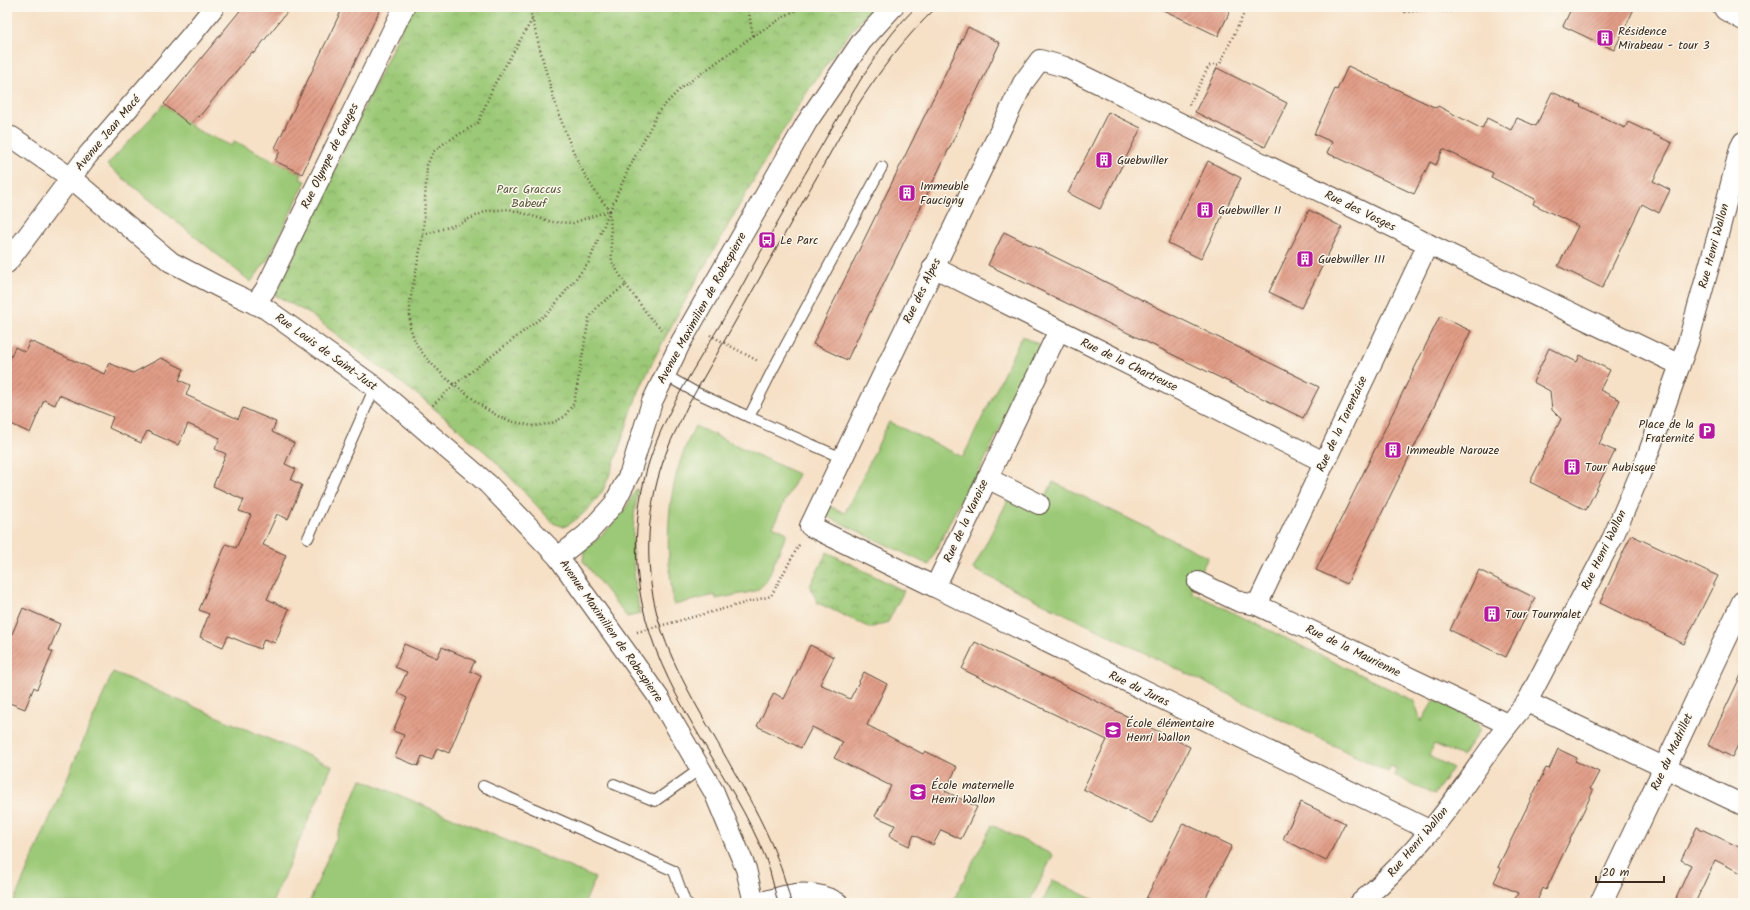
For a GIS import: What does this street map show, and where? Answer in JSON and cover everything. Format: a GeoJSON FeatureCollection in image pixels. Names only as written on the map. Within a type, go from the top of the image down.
{"type":"FeatureCollection","features":[{"type":"Feature","properties":{"kind":"street","name":"Avenue Jean Macé"},"geometry":{"type":"LineString","coordinates":[[7,263],[88,155],[214,7]]}},
{"type":"Feature","properties":{"kind":"street","name":"Rue Olympe de Gouges"},"geometry":{"type":"LineString","coordinates":[[255,304],[264,290],[404,7]]}},
{"type":"Feature","properties":{"kind":"street","name":"Avenue Maximilien de Robespierre"},"geometry":{"type":"LineString","coordinates":[[754,903],[746,868],[714,792],[659,698],[558,557],[587,534],[614,504],[630,473],[652,402],[681,342],[807,122],[862,41],[893,7]]}},
{"type":"Feature","properties":{"kind":"street"},"geometry":{"type":"LineString","coordinates":[[1723,7],[1725,10],[1743,20]]}},
{"type":"Feature","properties":{"kind":"street","name":"Rue des Vosges"},"geometry":{"type":"LineString","coordinates":[[1040,60],[1065,67],[1680,365]]}},
{"type":"Feature","properties":{"kind":"street","name":"Rue des Alpes"},"geometry":{"type":"LineString","coordinates":[[810,526],[933,267],[1024,83],[1040,60]]}},
{"type":"Feature","properties":{"kind":"street","name":"Rue Louis de Saint-Just"},"geometry":{"type":"LineString","coordinates":[[7,137],[12,137],[71,178],[171,262],[266,309],[375,387],[488,484],[558,557]]}},
{"type":"Feature","properties":{"kind":"street","name":"Rue Henri Wallon"},"geometry":{"type":"LineString","coordinates":[[1360,903],[1391,875],[1431,831],[1507,724],[1527,702],[1613,537],[1646,460],[1680,365],[1690,334],[1740,148],[1743,142]]}},
{"type":"Feature","properties":{"kind":"street","name":"Rue de la Tarentaise"},"geometry":{"type":"LineString","coordinates":[[1257,604],[1428,244]]}},
{"type":"Feature","properties":{"kind":"street","name":"Rue de la Chartreuse"},"geometry":{"type":"LineString","coordinates":[[933,267],[1324,462]]}},
{"type":"Feature","properties":{"kind":"street","name":"Rue de la Vanoise"},"geometry":{"type":"LineString","coordinates":[[935,587],[1059,330]]}},
{"type":"Feature","properties":{"kind":"street"},"geometry":{"type":"LineString","coordinates":[[987,478],[1038,504]]}},
{"type":"Feature","properties":{"kind":"street"},"geometry":{"type":"LineString","coordinates":[[810,526],[935,587]]}},
{"type":"Feature","properties":{"kind":"street","name":"Rue de la Maurienne"},"geometry":{"type":"LineString","coordinates":[[1198,582],[1240,602],[1257,604],[1507,724]]}},
{"type":"Feature","properties":{"kind":"street","name":"Rue du Juras"},"geometry":{"type":"LineString","coordinates":[[935,587],[1431,831]]}},
{"type":"Feature","properties":{"kind":"street","name":"Rue du Madrillet"},"geometry":{"type":"LineString","coordinates":[[1601,903],[1743,602]]}},
{"type":"Feature","properties":{"kind":"street"},"geometry":{"type":"LineString","coordinates":[[1527,702],[1743,805]]}},
{"type":"Feature","properties":{"kind":"street"},"geometry":{"type":"LineString","coordinates":[[759,903],[801,892],[826,896],[838,903]]}},
{"type":"Feature","properties":{"kind":"lane"},"geometry":{"type":"LineString","coordinates":[[749,417],[773,369],[882,167]]}},
{"type":"Feature","properties":{"kind":"lane"},"geometry":{"type":"LineString","coordinates":[[665,375],[695,392],[842,458]]}},
{"type":"Feature","properties":{"kind":"lane"},"geometry":{"type":"LineString","coordinates":[[308,538],[375,387]]}},
{"type":"Feature","properties":{"kind":"lane"},"geometry":{"type":"LineString","coordinates":[[614,784],[655,801],[700,769]]}},
{"type":"Feature","properties":{"kind":"lane"},"geometry":{"type":"LineString","coordinates":[[483,786],[674,871],[685,902],[687,903]]}},
{"type":"Feature","properties":{"kind":"path"},"geometry":{"type":"LineString","coordinates":[[529,7],[558,110],[578,163],[598,197],[610,210],[612,262],[626,285],[599,305],[589,318],[574,402],[564,417],[550,424],[532,426],[503,419],[486,409],[454,385],[427,359],[416,344],[410,327],[410,302],[423,235],[427,165],[433,152],[443,144],[478,123],[494,85],[532,20]]}},
{"type":"Feature","properties":{"kind":"path"},"geometry":{"type":"LineString","coordinates":[[748,7],[753,36]]}},
{"type":"Feature","properties":{"kind":"path"},"geometry":{"type":"LineString","coordinates":[[416,422],[454,385],[550,311],[589,262],[628,170],[658,111],[681,88],[753,36],[800,7]]}},
{"type":"Feature","properties":{"kind":"path"},"geometry":{"type":"LineString","coordinates":[[1180,123],[1209,66],[1220,64],[1247,7]]}},
{"type":"Feature","properties":{"kind":"path"},"geometry":{"type":"LineString","coordinates":[[1381,7],[1404,12],[1430,10],[1445,12],[1474,7]]}},
{"type":"Feature","properties":{"kind":"path"},"geometry":{"type":"LineString","coordinates":[[423,235],[458,224],[487,211],[508,210],[552,222],[573,223],[610,210]]}},
{"type":"Feature","properties":{"kind":"path"},"geometry":{"type":"LineString","coordinates":[[615,637],[771,596],[810,526]]}},
{"type":"Feature","properties":{"kind":"green space","name":"Parc Graccus Babeuf"},"geometry":{"type":"Polygon","coordinates":[[[412,7],[872,7],[829,60],[792,116],[689,294],[646,375],[637,396],[613,467],[603,490],[586,511],[564,527],[553,523],[492,458],[423,399],[308,313],[275,295],[412,7]]]}},
{"type":"Feature","properties":{"kind":"green space"},"geometry":{"type":"Polygon","coordinates":[[[164,104],[195,129],[232,146],[234,141],[302,174],[300,179],[306,181],[268,259],[251,282],[107,165],[164,104]]]}},
{"type":"Feature","properties":{"kind":"green space"},"geometry":{"type":"Polygon","coordinates":[[[1022,336],[1040,345],[967,497],[961,499],[929,565],[824,515],[829,506],[845,513],[889,422],[963,457],[1022,336]]]}},
{"type":"Feature","properties":{"kind":"green space"},"geometry":{"type":"Polygon","coordinates":[[[695,426],[798,474],[773,526],[787,533],[766,582],[756,591],[716,599],[715,595],[674,605],[669,559],[668,536],[670,514],[678,470],[685,448],[695,426]]]}},
{"type":"Feature","properties":{"kind":"green space"},"geometry":{"type":"Polygon","coordinates":[[[1053,482],[1208,557],[1191,592],[1414,701],[1421,722],[1434,700],[1467,715],[1473,719],[1480,729],[1462,756],[1434,744],[1429,756],[1453,768],[1434,795],[1394,775],[1397,769],[1390,766],[1388,772],[973,569],[1011,494],[1040,508],[1053,482]]]}},
{"type":"Feature","properties":{"kind":"green space"},"geometry":{"type":"Polygon","coordinates":[[[636,489],[638,490],[635,506],[633,552],[635,583],[640,614],[627,617],[583,561],[584,551],[607,530],[620,515],[632,498],[636,489]]]}},
{"type":"Feature","properties":{"kind":"green space"},"geometry":{"type":"Polygon","coordinates":[[[827,552],[904,591],[888,622],[870,628],[818,603],[810,586],[827,552]]]}},
{"type":"Feature","properties":{"kind":"green space"},"geometry":{"type":"Polygon","coordinates":[[[113,672],[332,766],[272,903],[13,903],[113,672]]]}},
{"type":"Feature","properties":{"kind":"green space"},"geometry":{"type":"Polygon","coordinates":[[[361,779],[595,878],[585,903],[309,903],[361,779]]]}},
{"type":"Feature","properties":{"kind":"green space"},"geometry":{"type":"Polygon","coordinates":[[[992,825],[1053,855],[1029,903],[952,903],[992,825]]]}},
{"type":"Feature","properties":{"kind":"green space"},"geometry":{"type":"Polygon","coordinates":[[[1053,880],[1100,903],[1042,903],[1053,880]]]}},
{"type":"Feature","properties":{"kind":"building"},"geometry":{"type":"Polygon","coordinates":[[[243,7],[291,7],[254,53],[252,52],[199,117],[198,116],[190,125],[164,104],[243,7]]]}},
{"type":"Feature","properties":{"kind":"building"},"geometry":{"type":"Polygon","coordinates":[[[343,7],[381,7],[302,174],[275,161],[280,151],[275,148],[343,7]]]}},
{"type":"Feature","properties":{"kind":"building"},"geometry":{"type":"Polygon","coordinates":[[[1157,7],[1232,7],[1218,36],[1157,7]]]}},
{"type":"Feature","properties":{"kind":"building","name":"Résidence Mirabeau - tour 3"},"geometry":{"type":"Polygon","coordinates":[[[1572,7],[1635,7],[1614,50],[1563,26],[1572,7]]]}},
{"type":"Feature","properties":{"kind":"building","name":"Immeuble Faucigny"},"geometry":{"type":"Polygon","coordinates":[[[968,27],[1000,43],[847,360],[813,344],[968,27]]]}},
{"type":"Feature","properties":{"kind":"building"},"geometry":{"type":"Polygon","coordinates":[[[1348,66],[1436,108],[1438,106],[1482,129],[1487,118],[1511,130],[1517,118],[1536,126],[1552,92],[1625,128],[1628,122],[1672,143],[1653,181],[1670,190],[1659,213],[1642,204],[1602,288],[1558,266],[1578,226],[1533,204],[1535,199],[1491,177],[1493,173],[1443,149],[1436,165],[1430,162],[1414,194],[1327,153],[1332,142],[1314,134],[1335,89],[1337,90],[1348,66]]]}},
{"type":"Feature","properties":{"kind":"building"},"geometry":{"type":"Polygon","coordinates":[[[1217,68],[1287,103],[1265,147],[1195,112],[1217,68]]]}},
{"type":"Feature","properties":{"kind":"building","name":"Guebwiller"},"geometry":{"type":"Polygon","coordinates":[[[1108,112],[1141,128],[1100,209],[1068,193],[1108,112]]]}},
{"type":"Feature","properties":{"kind":"building","name":"Guebwiller II"},"geometry":{"type":"Polygon","coordinates":[[[1208,161],[1241,178],[1201,259],[1168,243],[1208,161]]]}},
{"type":"Feature","properties":{"kind":"building","name":"Guebwiller III"},"geometry":{"type":"Polygon","coordinates":[[[1309,210],[1342,227],[1301,308],[1269,292],[1309,210]]]}},
{"type":"Feature","properties":{"kind":"building"},"geometry":{"type":"Polygon","coordinates":[[[1004,232],[1319,387],[1303,418],[988,265],[1004,232]]]}},
{"type":"Feature","properties":{"kind":"building","name":"Immeuble Narouze"},"geometry":{"type":"Polygon","coordinates":[[[1440,316],[1471,331],[1347,584],[1316,570],[1440,316]]]}},
{"type":"Feature","properties":{"kind":"building"},"geometry":{"type":"Polygon","coordinates":[[[30,341],[104,374],[109,363],[133,373],[161,358],[184,369],[179,380],[190,385],[186,395],[238,419],[243,408],[276,422],[272,432],[294,443],[285,464],[296,469],[291,480],[302,485],[288,519],[277,514],[263,545],[286,555],[267,599],[289,609],[275,643],[264,639],[260,649],[228,636],[223,647],[200,637],[209,614],[199,610],[226,544],[236,548],[251,515],[239,511],[244,500],[213,486],[226,454],[215,449],[220,438],[188,424],[178,445],[147,431],[141,443],[109,428],[113,417],[59,395],[55,405],[44,400],[30,433],[7,422],[7,366],[15,347],[25,352],[30,341]]]}},
{"type":"Feature","properties":{"kind":"building"},"geometry":{"type":"Polygon","coordinates":[[[1549,348],[1577,362],[1580,355],[1610,370],[1600,390],[1620,400],[1599,444],[1615,451],[1586,510],[1530,482],[1561,419],[1552,410],[1550,391],[1533,382],[1549,348]]]}},
{"type":"Feature","properties":{"kind":"building"},"geometry":{"type":"Polygon","coordinates":[[[1631,535],[1718,576],[1684,644],[1600,603],[1631,535]]]}},
{"type":"Feature","properties":{"kind":"building","name":"Tour Tourmalet"},"geometry":{"type":"Polygon","coordinates":[[[1479,570],[1535,598],[1506,657],[1450,630],[1479,570]]]}},
{"type":"Feature","properties":{"kind":"building"},"geometry":{"type":"Polygon","coordinates":[[[23,608],[60,624],[49,650],[53,652],[37,689],[34,687],[25,709],[7,702],[7,632],[12,634],[23,608]]]}},
{"type":"Feature","properties":{"kind":"building"},"geometry":{"type":"Polygon","coordinates":[[[975,642],[1190,747],[1152,823],[1083,789],[1107,740],[962,669],[975,642]]]}},
{"type":"Feature","properties":{"kind":"building"},"geometry":{"type":"Polygon","coordinates":[[[404,644],[437,658],[442,647],[475,661],[470,671],[481,676],[449,753],[437,748],[432,760],[422,756],[418,766],[395,757],[404,735],[393,731],[407,698],[397,693],[407,672],[395,667],[404,644]]]}},
{"type":"Feature","properties":{"kind":"building"},"geometry":{"type":"Polygon","coordinates":[[[810,645],[834,657],[820,684],[850,699],[864,672],[887,684],[867,725],[923,754],[925,751],[957,767],[945,791],[977,807],[961,839],[941,830],[933,845],[914,835],[909,846],[889,836],[895,825],[875,816],[891,786],[834,758],[843,742],[812,727],[801,748],[757,726],[774,693],[784,699],[810,645]]]}},
{"type":"Feature","properties":{"kind":"building"},"geometry":{"type":"Polygon","coordinates":[[[1743,671],[1743,735],[1732,757],[1708,745],[1743,671]]]}},
{"type":"Feature","properties":{"kind":"building"},"geometry":{"type":"Polygon","coordinates":[[[1558,749],[1577,758],[1575,761],[1599,772],[1590,789],[1593,791],[1546,890],[1543,888],[1536,903],[1513,903],[1518,893],[1494,882],[1501,868],[1498,867],[1546,768],[1549,769],[1558,749]]]}},
{"type":"Feature","properties":{"kind":"building"},"geometry":{"type":"Polygon","coordinates":[[[1301,802],[1345,823],[1326,861],[1283,839],[1301,802]]]}},
{"type":"Feature","properties":{"kind":"building"},"geometry":{"type":"Polygon","coordinates":[[[1183,823],[1232,846],[1203,903],[1144,903],[1183,823]]]}},
{"type":"Feature","properties":{"kind":"building"},"geometry":{"type":"Polygon","coordinates":[[[1697,827],[1743,849],[1743,874],[1715,860],[1695,903],[1674,903],[1691,865],[1681,860],[1697,827]]]}},
{"type":"Feature","properties":{"kind":"tram line"},"geometry":{"type":"LineString","coordinates":[[778,903],[766,859],[752,828],[684,710],[655,649],[645,616],[638,578],[636,539],[640,500],[649,462],[665,421],[675,401],[859,82],[891,35],[916,7]]}},
{"type":"Feature","properties":{"kind":"tram line"},"geometry":{"type":"LineString","coordinates":[[791,903],[781,867],[767,833],[702,716],[674,662],[666,643],[655,605],[649,564],[650,523],[653,502],[665,455],[687,407],[854,111],[892,56],[913,31],[937,7]]}},
{"type":"Feature","properties":{"kind":"place","name":"Résidence Mirabeau - tour 3"},"geometry":{"type":"Point","coordinates":[1605,38]}},
{"type":"Feature","properties":{"kind":"place","name":"Guebwiller"},"geometry":{"type":"Point","coordinates":[1104,160]}},
{"type":"Feature","properties":{"kind":"place","name":"Immeuble Faucigny"},"geometry":{"type":"Point","coordinates":[907,193]}},
{"type":"Feature","properties":{"kind":"place","name":"Guebwiller II"},"geometry":{"type":"Point","coordinates":[1205,210]}},
{"type":"Feature","properties":{"kind":"place","name":"Le Parc"},"geometry":{"type":"Point","coordinates":[767,240]}},
{"type":"Feature","properties":{"kind":"place","name":"Guebwiller III"},"geometry":{"type":"Point","coordinates":[1305,259]}},
{"type":"Feature","properties":{"kind":"place","name":"Place de la Fraternité"},"geometry":{"type":"Point","coordinates":[1707,431]}},
{"type":"Feature","properties":{"kind":"place","name":"Immeuble Narouze"},"geometry":{"type":"Point","coordinates":[1393,450]}},
{"type":"Feature","properties":{"kind":"place","name":"Tour Aubisque"},"geometry":{"type":"Point","coordinates":[1572,467]}},
{"type":"Feature","properties":{"kind":"place","name":"Tour Tourmalet"},"geometry":{"type":"Point","coordinates":[1492,614]}},
{"type":"Feature","properties":{"kind":"place","name":"École élémentaire Henri Wallon"},"geometry":{"type":"Point","coordinates":[1113,730]}},
{"type":"Feature","properties":{"kind":"place","name":"École maternelle Henri Wallon"},"geometry":{"type":"Point","coordinates":[918,792]}}]}
